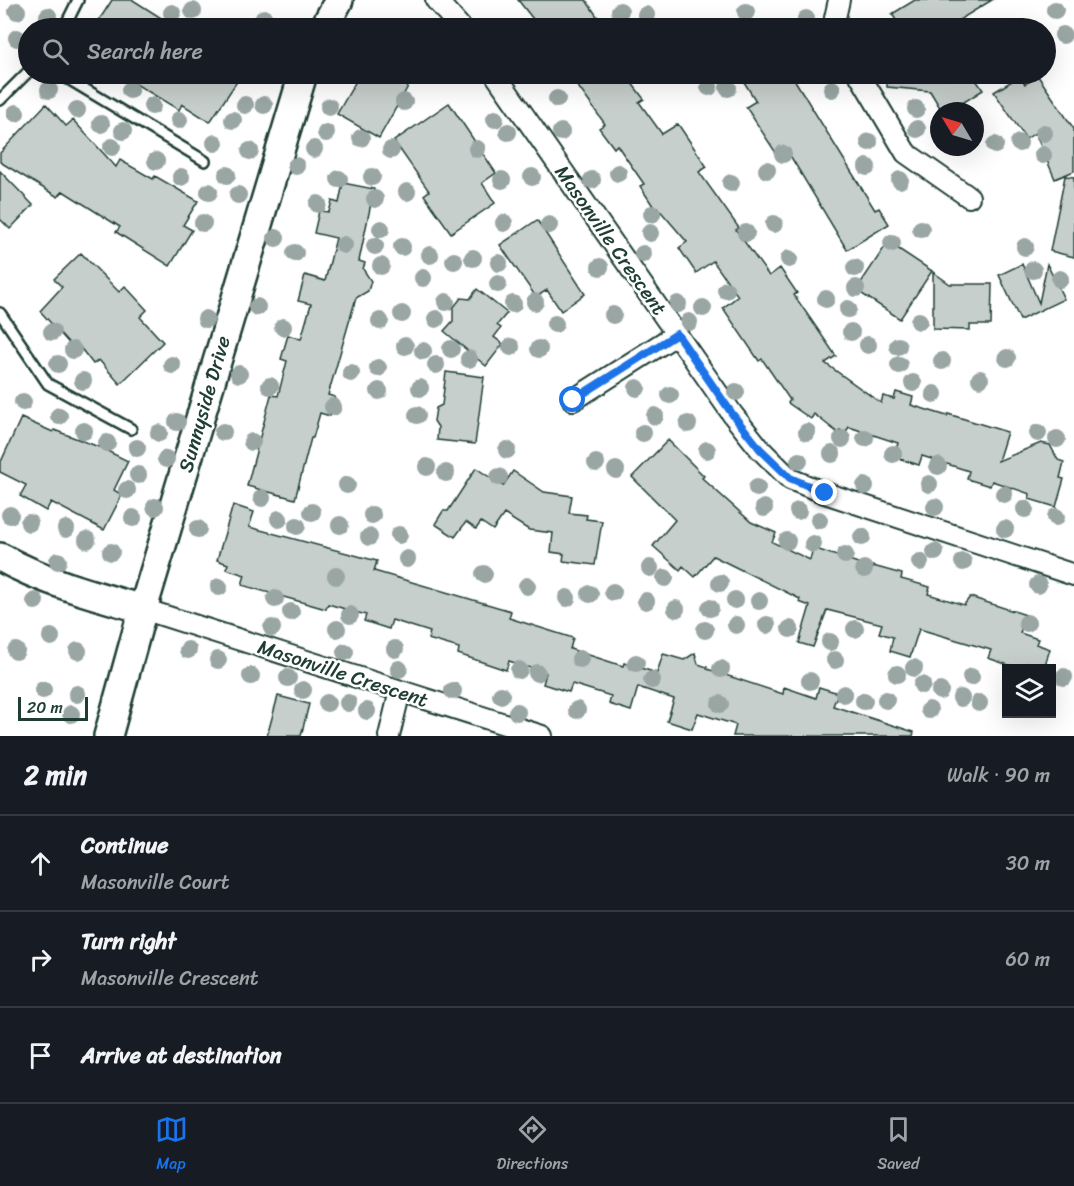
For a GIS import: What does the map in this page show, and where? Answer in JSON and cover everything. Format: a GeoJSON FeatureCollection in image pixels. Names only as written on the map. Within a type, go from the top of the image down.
{"type":"FeatureCollection","features":[{"type":"Feature","properties":{"kind":"street"},"geometry":{"type":"LineString","coordinates":[[329,18],[339,0]]}},
{"type":"Feature","properties":{"kind":"street"},"geometry":{"type":"LineString","coordinates":[[436,0],[452,18]]}},
{"type":"Feature","properties":{"kind":"street"},"geometry":{"type":"LineString","coordinates":[[835,18],[839,0]]}},
{"type":"Feature","properties":{"kind":"street","name":"Sunnyside Drive"},"geometry":{"type":"LineString","coordinates":[[108,736],[143,609],[300,84]]}},
{"type":"Feature","properties":{"kind":"street","name":"Masonville Crescent"},"geometry":{"type":"LineString","coordinates":[[502,84],[733,415],[760,449],[790,478],[825,493],[1074,575]]}},
{"type":"Feature","properties":{"kind":"street"},"geometry":{"type":"LineString","coordinates":[[865,84],[906,153],[969,197]]}},
{"type":"Feature","properties":{"kind":"street"},"geometry":{"type":"LineString","coordinates":[[573,400],[677,334]]}},
{"type":"Feature","properties":{"kind":"street"},"geometry":{"type":"LineString","coordinates":[[0,557],[24,570],[66,587],[143,609]]}},
{"type":"Feature","properties":{"kind":"street","name":"Masonville Crescent"},"geometry":{"type":"LineString","coordinates":[[143,609],[542,736]]}},
{"type":"Feature","properties":{"kind":"street"},"geometry":{"type":"LineString","coordinates":[[388,736],[400,691]]}},
{"type":"Feature","properties":{"kind":"lane"},"geometry":{"type":"LineString","coordinates":[[69,18],[78,0]]}},
{"type":"Feature","properties":{"kind":"lane"},"geometry":{"type":"LineString","coordinates":[[0,100],[18,82]]}},
{"type":"Feature","properties":{"kind":"lane"},"geometry":{"type":"LineString","coordinates":[[77,84],[205,161]]}},
{"type":"Feature","properties":{"kind":"lane"},"geometry":{"type":"LineString","coordinates":[[0,313],[48,384],[130,429]]}},
{"type":"Feature","properties":{"kind":"building"},"geometry":{"type":"Polygon","coordinates":[[[112,0],[133,0],[161,18],[100,18],[112,0]]]}},
{"type":"Feature","properties":{"kind":"building"},"geometry":{"type":"Polygon","coordinates":[[[518,0],[586,0],[598,18],[532,18],[518,0]]]}},
{"type":"Feature","properties":{"kind":"building"},"geometry":{"type":"Polygon","coordinates":[[[915,0],[992,0],[962,18],[895,18],[892,14],[915,0]]]}},
{"type":"Feature","properties":{"kind":"building"},"geometry":{"type":"Polygon","coordinates":[[[136,84],[235,84],[210,122],[182,104],[179,110],[136,84]]]}},
{"type":"Feature","properties":{"kind":"building"},"geometry":{"type":"Polygon","coordinates":[[[354,84],[409,84],[379,138],[337,114],[354,84]]]}},
{"type":"Feature","properties":{"kind":"building"},"geometry":{"type":"Polygon","coordinates":[[[576,84],[633,84],[644,99],[639,102],[662,134],[678,124],[707,167],[699,172],[739,228],[736,230],[769,276],[780,268],[797,293],[794,295],[836,356],[825,363],[881,403],[883,396],[894,399],[896,392],[913,397],[911,405],[1007,432],[998,461],[1041,443],[1050,445],[1058,460],[1064,462],[1060,478],[1064,479],[1056,507],[1029,499],[1030,494],[992,481],[990,486],[967,479],[969,471],[922,456],[919,465],[894,457],[898,443],[849,427],[845,433],[840,430],[838,433],[814,414],[811,419],[788,403],[790,400],[762,359],[759,361],[723,308],[738,296],[713,261],[696,273],[679,248],[687,242],[657,207],[655,209],[640,186],[644,184],[617,145],[614,148],[599,128],[605,124],[576,84]]]}},
{"type":"Feature","properties":{"kind":"building"},"geometry":{"type":"Polygon","coordinates":[[[745,84],[797,84],[875,210],[879,208],[889,224],[847,250],[785,147],[776,153],[746,107],[756,101],[745,84]]]}},
{"type":"Feature","properties":{"kind":"building"},"geometry":{"type":"Polygon","coordinates":[[[887,84],[979,84],[983,90],[964,102],[937,102],[930,91],[887,87],[887,84]]]}},
{"type":"Feature","properties":{"kind":"building"},"geometry":{"type":"Polygon","coordinates":[[[1007,84],[1043,84],[1074,129],[1074,171],[1055,179],[1035,133],[1026,139],[994,92],[1007,84]]]}},
{"type":"Feature","properties":{"kind":"building"},"geometry":{"type":"Polygon","coordinates":[[[449,103],[496,173],[482,183],[495,203],[451,233],[424,195],[429,191],[394,141],[449,103]]]}},
{"type":"Feature","properties":{"kind":"building"},"geometry":{"type":"Polygon","coordinates":[[[46,104],[66,126],[73,120],[116,167],[120,160],[153,179],[155,176],[198,201],[183,225],[192,230],[170,266],[116,232],[120,227],[63,191],[58,197],[0,162],[0,153],[46,104]]]}},
{"type":"Feature","properties":{"kind":"building"},"geometry":{"type":"Polygon","coordinates":[[[0,171],[33,205],[10,229],[0,219],[0,171]]]}},
{"type":"Feature","properties":{"kind":"building"},"geometry":{"type":"Polygon","coordinates":[[[1065,176],[1074,177],[1074,257],[1050,251],[1065,176]]]}},
{"type":"Feature","properties":{"kind":"building"},"geometry":{"type":"Polygon","coordinates":[[[343,183],[374,189],[359,261],[365,263],[363,269],[371,281],[368,291],[356,298],[328,395],[335,397],[330,416],[320,413],[295,499],[247,486],[271,395],[278,396],[287,361],[281,359],[288,335],[301,339],[311,304],[298,301],[305,275],[325,281],[336,238],[314,233],[319,211],[329,212],[332,201],[339,203],[343,183]]]}},
{"type":"Feature","properties":{"kind":"building"},"geometry":{"type":"Polygon","coordinates":[[[537,220],[585,294],[561,311],[547,290],[536,297],[500,245],[537,220]]]}},
{"type":"Feature","properties":{"kind":"building"},"geometry":{"type":"Polygon","coordinates":[[[888,242],[932,271],[900,319],[856,290],[888,242]]]}},
{"type":"Feature","properties":{"kind":"building"},"geometry":{"type":"Polygon","coordinates":[[[81,253],[119,292],[125,286],[147,310],[140,317],[163,342],[120,384],[99,360],[93,364],[79,346],[75,350],[40,311],[62,287],[54,279],[81,253]]]}},
{"type":"Feature","properties":{"kind":"building"},"geometry":{"type":"Polygon","coordinates":[[[1022,264],[1039,303],[1047,264],[1064,299],[1020,320],[999,275],[1022,264]]]}},
{"type":"Feature","properties":{"kind":"building"},"geometry":{"type":"Polygon","coordinates":[[[933,272],[950,284],[992,284],[991,325],[970,325],[970,330],[933,329],[933,272]]]}},
{"type":"Feature","properties":{"kind":"building"},"geometry":{"type":"Polygon","coordinates":[[[477,289],[507,313],[497,325],[501,328],[494,337],[503,344],[486,366],[444,331],[453,321],[453,308],[461,298],[470,299],[477,289]]]}},
{"type":"Feature","properties":{"kind":"building"},"geometry":{"type":"Polygon","coordinates":[[[446,372],[484,377],[475,444],[437,440],[438,427],[434,421],[436,408],[442,405],[446,372]]]}},
{"type":"Feature","properties":{"kind":"building"},"geometry":{"type":"Polygon","coordinates":[[[21,418],[53,432],[54,430],[99,447],[128,461],[114,490],[122,495],[104,530],[51,502],[46,511],[20,496],[26,485],[0,472],[0,464],[21,418]]]}},
{"type":"Feature","properties":{"kind":"building"},"geometry":{"type":"Polygon","coordinates":[[[668,440],[704,476],[702,478],[751,522],[776,533],[772,542],[810,560],[813,548],[873,568],[873,566],[902,574],[901,579],[930,587],[928,594],[964,605],[970,597],[1026,615],[1020,633],[1038,639],[1036,644],[1050,649],[1045,664],[1005,664],[988,658],[991,650],[919,629],[910,657],[890,651],[893,637],[879,633],[882,624],[827,610],[813,647],[799,643],[810,606],[799,602],[800,599],[713,556],[695,577],[683,566],[680,570],[653,546],[675,520],[632,477],[668,440]]]}},
{"type":"Feature","properties":{"kind":"building"},"geometry":{"type":"Polygon","coordinates":[[[476,468],[503,486],[513,471],[544,492],[572,496],[569,513],[587,515],[586,519],[602,521],[595,565],[563,561],[564,554],[551,552],[553,533],[529,530],[504,514],[493,530],[481,522],[476,529],[466,522],[455,537],[435,524],[443,511],[448,511],[476,468]]]}},
{"type":"Feature","properties":{"kind":"building"},"geometry":{"type":"Polygon","coordinates":[[[233,505],[254,512],[249,527],[377,561],[374,571],[511,611],[509,618],[573,638],[570,649],[623,666],[624,663],[657,673],[663,654],[684,660],[695,653],[698,664],[707,669],[783,694],[784,687],[816,698],[819,687],[838,693],[833,706],[914,732],[913,736],[733,736],[736,725],[698,713],[692,729],[667,721],[674,699],[638,687],[631,711],[609,704],[611,696],[572,684],[569,692],[543,684],[546,673],[509,661],[506,670],[458,654],[459,648],[428,639],[430,632],[392,620],[389,629],[364,621],[366,615],[328,604],[326,609],[242,585],[245,575],[226,569],[228,564],[217,560],[233,505]]]}},
{"type":"Feature","properties":{"kind":"building"},"geometry":{"type":"Polygon","coordinates":[[[278,696],[309,704],[301,736],[267,736],[278,696]]]}},
{"type":"Feature","properties":{"kind":"route"},"geometry":{"type":"LineString","coordinates":[[573,400],[677,334],[733,415],[760,449],[790,478],[825,493]]}}]}
